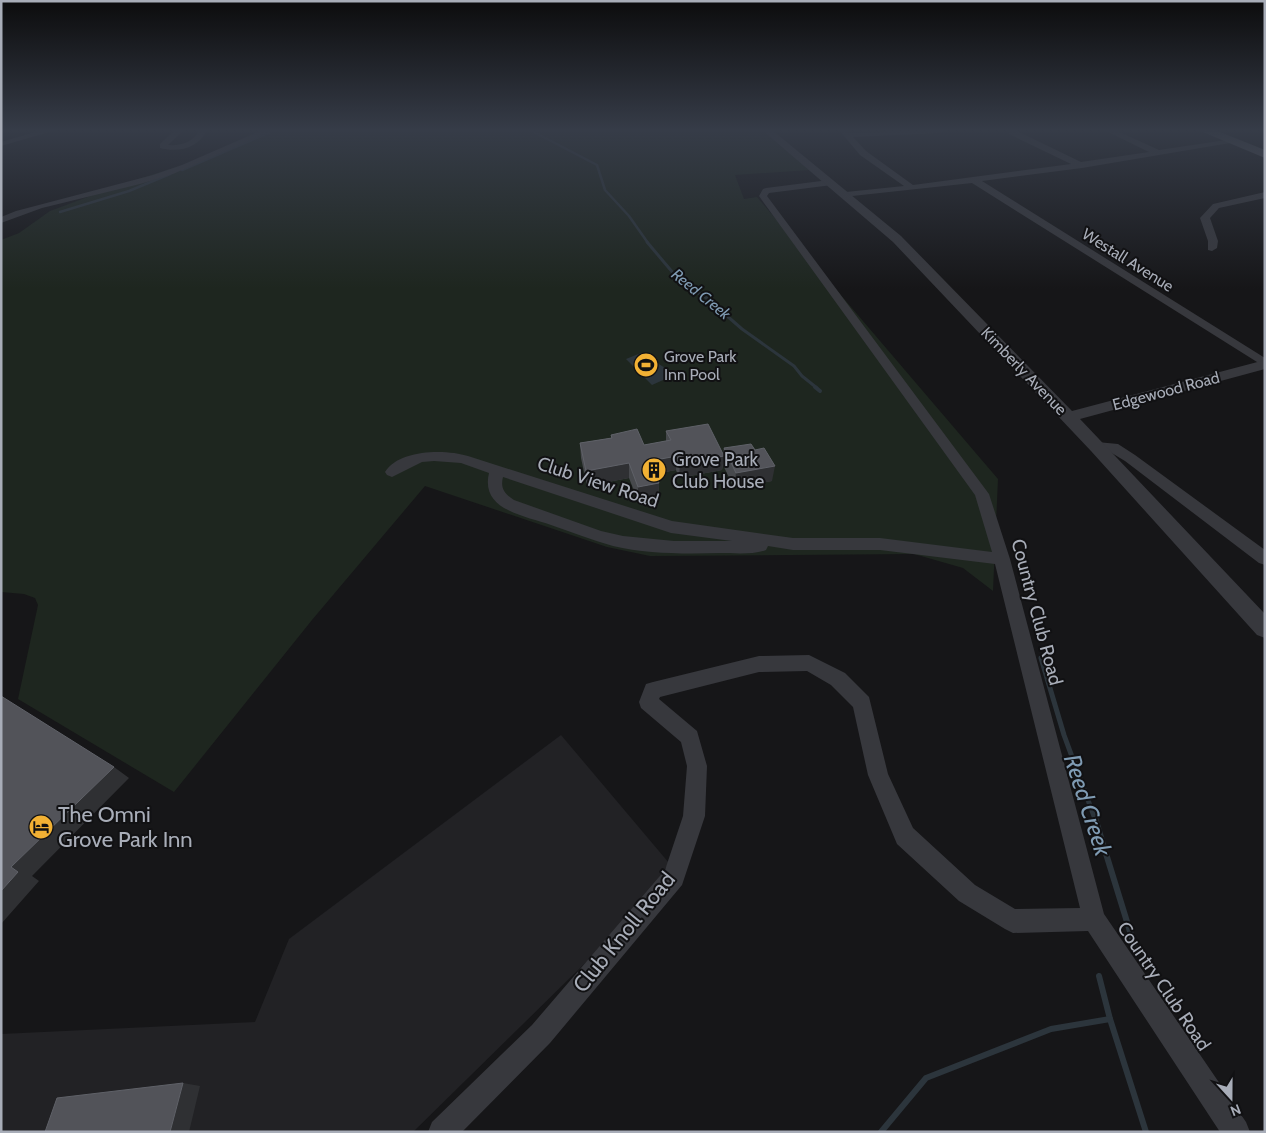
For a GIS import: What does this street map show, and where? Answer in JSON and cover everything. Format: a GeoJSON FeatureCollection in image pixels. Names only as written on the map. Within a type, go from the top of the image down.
{"type":"FeatureCollection","features":[{"type":"Feature","properties":{"kind":"street"},"geometry":{"type":"LineString","coordinates":[[1,220],[27,210],[134,183]]}},
{"type":"Feature","properties":{"kind":"street","name":"Kimberly Avenue"},"geometry":{"type":"LineString","coordinates":[[829,183],[846,195],[897,239],[1097,447],[1265,630]]}},
{"type":"Feature","properties":{"kind":"street","name":"Country Club Road"},"geometry":{"type":"LineString","coordinates":[[829,183],[766,191],[763,196],[982,494],[1002,560],[1094,919],[1236,1132]]}},
{"type":"Feature","properties":{"kind":"street"},"geometry":{"type":"LineString","coordinates":[[905,183],[912,188]]}},
{"type":"Feature","properties":{"kind":"street"},"geometry":{"type":"LineString","coordinates":[[846,195],[958,183]]}},
{"type":"Feature","properties":{"kind":"street","name":"Westall Avenue"},"geometry":{"type":"LineString","coordinates":[[978,183],[1265,364]]}},
{"type":"Feature","properties":{"kind":"street"},"geometry":{"type":"LineString","coordinates":[[1212,248],[1213,241],[1205,218],[1216,206],[1265,195]]}},
{"type":"Feature","properties":{"kind":"street","name":"Edgewood Road"},"geometry":{"type":"LineString","coordinates":[[1068,417],[1265,364]]}},
{"type":"Feature","properties":{"kind":"street"},"geometry":{"type":"LineString","coordinates":[[1097,447],[1113,447],[1130,458],[1265,559]]}},
{"type":"Feature","properties":{"kind":"street","name":"Club View Road"},"geometry":{"type":"LineString","coordinates":[[392,472],[422,456],[436,455],[463,459],[671,527],[792,544],[880,544],[1002,560]]}},
{"type":"Feature","properties":{"kind":"street","name":"Club View Road"},"geometry":{"type":"LineString","coordinates":[[496,471],[494,485],[498,495],[505,502],[526,511],[621,542],[668,547],[709,548],[761,546],[776,541]]}},
{"type":"Feature","properties":{"kind":"street","name":"Club Knoll Road"},"geometry":{"type":"LineString","coordinates":[[442,1132],[541,1034],[674,878],[694,816],[697,766],[690,737],[648,702],[653,690],[759,664],[809,663],[838,679],[862,703],[878,775],[905,836],[967,893],[1013,921],[1094,919]]}},
{"type":"Feature","properties":{"kind":"shaded area"},"geometry":{"type":"Polygon","coordinates":[[[127,183],[738,183],[744,199],[757,197],[998,479],[993,591],[963,568],[914,554],[650,556],[607,547],[425,486],[312,620],[174,792],[18,699],[38,605],[35,598],[24,594],[1,592],[1,240],[19,233],[50,211],[127,183]]]}},
{"type":"Feature","properties":{"kind":"shaded area","name":"Grove Park Inn Pool"},"geometry":{"type":"Polygon","coordinates":[[[641,353],[670,371],[672,376],[652,385],[626,359],[641,353]]]}},
{"type":"Feature","properties":{"kind":"shaded area"},"geometry":{"type":"Polygon","coordinates":[[[561,735],[669,863],[631,918],[413,1132],[1,1132],[1,1034],[255,1022],[289,939],[561,735]]]}},
{"type":"Feature","properties":{"kind":"building"},"geometry":{"type":"Polygon","coordinates":[[[708,424],[724,456],[680,464],[677,456],[650,461],[659,483],[638,487],[629,463],[586,471],[580,443],[612,438],[611,435],[637,429],[644,445],[671,440],[666,431],[708,424]]]}},
{"type":"Feature","properties":{"kind":"building"},"geometry":{"type":"Polygon","coordinates":[[[751,444],[755,450],[764,448],[775,466],[736,473],[724,448],[751,444]]]}},
{"type":"Feature","properties":{"kind":"building","name":"The Omni Grove Park Inn"},"geometry":{"type":"Polygon","coordinates":[[[1,696],[114,767],[11,867],[18,872],[1,891],[1,696]]]}},
{"type":"Feature","properties":{"kind":"building"},"geometry":{"type":"Polygon","coordinates":[[[183,1083],[170,1132],[45,1132],[57,1098],[183,1083]]]}},
{"type":"Feature","properties":{"kind":"waterway"},"geometry":{"type":"LineString","coordinates":[[60,212],[129,191],[149,183]]}},
{"type":"Feature","properties":{"kind":"waterway","name":"Reed Creek"},"geometry":{"type":"LineString","coordinates":[[603,183],[605,190],[629,216],[648,243]]}},
{"type":"Feature","properties":{"kind":"waterway","name":"Reed Creek"},"geometry":{"type":"LineString","coordinates":[[647,242],[677,277],[682,276],[693,291],[703,295],[742,329],[794,366],[802,376],[817,388]]}},
{"type":"Feature","properties":{"kind":"waterway","name":"Reed Creek"},"geometry":{"type":"LineString","coordinates":[[815,387],[820,391]]}},
{"type":"Feature","properties":{"kind":"waterway","name":"Reed Creek"},"geometry":{"type":"LineString","coordinates":[[1041,658],[1064,735],[1095,819]]}},
{"type":"Feature","properties":{"kind":"waterway","name":"Reed Creek"},"geometry":{"type":"LineString","coordinates":[[1095,818],[1136,951]]}},
{"type":"Feature","properties":{"kind":"waterway","name":"Reed Creek"},"geometry":{"type":"LineString","coordinates":[[1099,976],[1110,1019]]}},
{"type":"Feature","properties":{"kind":"waterway"},"geometry":{"type":"LineString","coordinates":[[881,1132],[926,1078],[1051,1029],[1110,1019]]}},
{"type":"Feature","properties":{"kind":"waterway","name":"Reed Creek"},"geometry":{"type":"LineString","coordinates":[[1110,1019],[1146,1132]]}},
{"type":"Feature","properties":{"kind":"place","name":"Grove Park Inn Pool"},"geometry":{"type":"Point","coordinates":[646,365]}},
{"type":"Feature","properties":{"kind":"place","name":"Grove Park Club House"},"geometry":{"type":"Point","coordinates":[654,470]}},
{"type":"Feature","properties":{"kind":"place","name":"The Omni Grove Park Inn"},"geometry":{"type":"Point","coordinates":[41,827]}}]}
